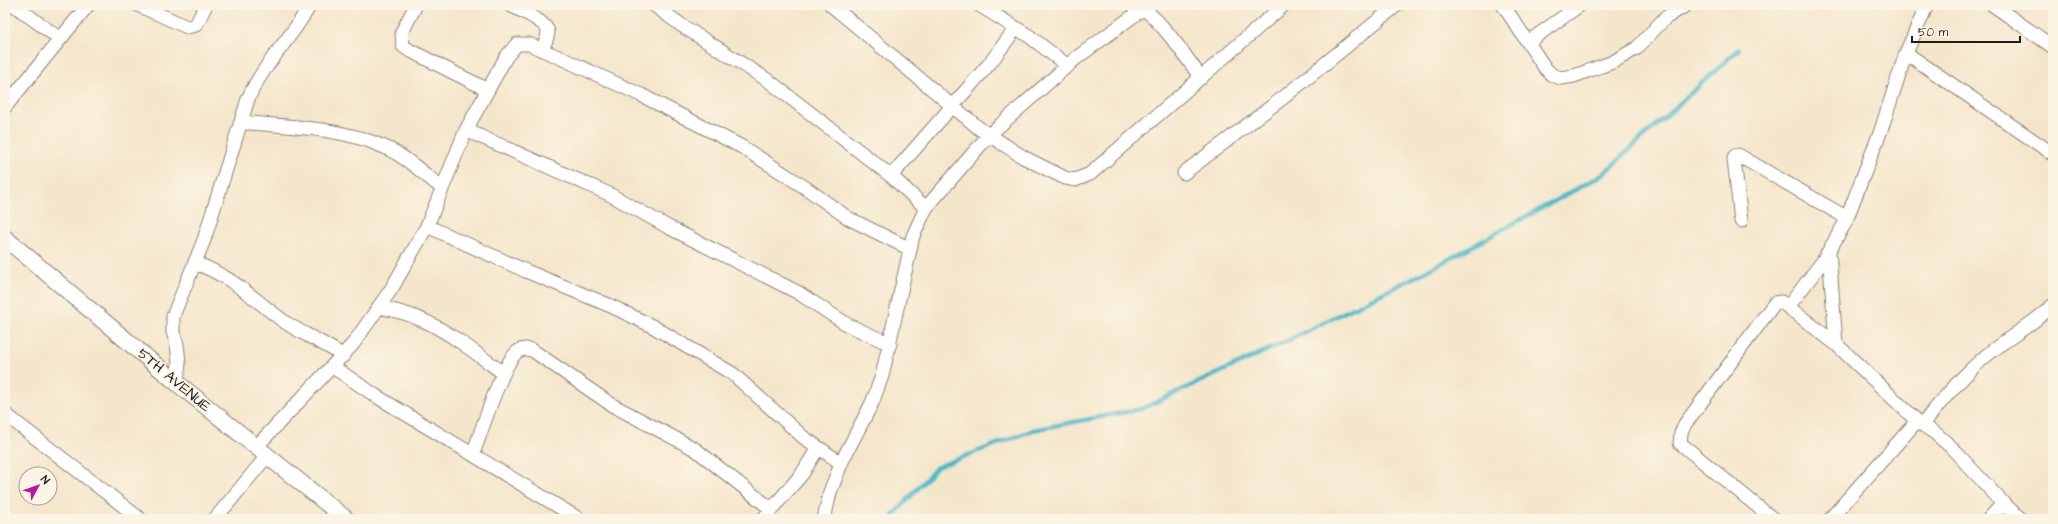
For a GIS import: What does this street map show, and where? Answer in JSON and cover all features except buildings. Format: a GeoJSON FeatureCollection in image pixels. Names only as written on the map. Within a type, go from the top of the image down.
{"type":"FeatureCollection","features":[{"type":"Feature","properties":{"kind":"street"},"geometry":{"type":"LineString","coordinates":[[14,5],[60,39]]}},
{"type":"Feature","properties":{"kind":"street"},"geometry":{"type":"LineString","coordinates":[[5,107],[88,5]]}},
{"type":"Feature","properties":{"kind":"street"},"geometry":{"type":"LineString","coordinates":[[138,5],[187,27],[196,25],[206,5]]}},
{"type":"Feature","properties":{"kind":"street"},"geometry":{"type":"LineString","coordinates":[[177,383],[179,362],[177,344],[172,324],[181,295],[195,263],[241,122],[255,83],[292,34],[310,5]]}},
{"type":"Feature","properties":{"kind":"street"},"geometry":{"type":"LineString","coordinates":[[416,5],[402,32],[403,46],[488,90]]}},
{"type":"Feature","properties":{"kind":"street"},"geometry":{"type":"LineString","coordinates":[[510,5],[539,21],[546,28],[548,32],[542,50]]}},
{"type":"Feature","properties":{"kind":"street"},"geometry":{"type":"LineString","coordinates":[[654,5],[680,25],[765,78],[891,176],[926,208]]}},
{"type":"Feature","properties":{"kind":"street"},"geometry":{"type":"LineString","coordinates":[[831,5],[989,135],[1023,157],[1065,178],[1082,178],[1090,174],[1284,5]]}},
{"type":"Feature","properties":{"kind":"street"},"geometry":{"type":"LineString","coordinates":[[979,5],[1016,28],[1068,66]]}},
{"type":"Feature","properties":{"kind":"street"},"geometry":{"type":"LineString","coordinates":[[1184,173],[1284,97],[1396,5]]}},
{"type":"Feature","properties":{"kind":"street"},"geometry":{"type":"LineString","coordinates":[[1503,5],[1552,76],[1561,78],[1574,76],[1600,68],[1630,54],[1642,44],[1665,18],[1686,5]]}},
{"type":"Feature","properties":{"kind":"street"},"geometry":{"type":"LineString","coordinates":[[1528,42],[1580,5]]}},
{"type":"Feature","properties":{"kind":"street"},"geometry":{"type":"LineString","coordinates":[[1788,307],[1823,261],[1828,249],[1847,218],[1881,130],[1906,53],[1927,5]]}},
{"type":"Feature","properties":{"kind":"street"},"geometry":{"type":"LineString","coordinates":[[1993,5],[2053,47]]}},
{"type":"Feature","properties":{"kind":"street"},"geometry":{"type":"LineString","coordinates":[[824,519],[830,492],[841,463],[872,403],[882,376],[913,236],[926,208],[989,135],[1068,66],[1144,6],[1174,41],[1200,78]]}},
{"type":"Feature","properties":{"kind":"street"},"geometry":{"type":"LineString","coordinates":[[891,176],[990,64],[1016,28]]}},
{"type":"Feature","properties":{"kind":"street"},"geometry":{"type":"LineString","coordinates":[[215,519],[262,452],[343,356],[379,307],[404,268],[427,226],[466,130],[512,49],[517,44],[529,44],[641,95],[742,147],[806,188],[848,218],[910,249]]}},
{"type":"Feature","properties":{"kind":"street"},"geometry":{"type":"LineString","coordinates":[[1906,53],[2053,154]]}},
{"type":"Feature","properties":{"kind":"street"},"geometry":{"type":"LineString","coordinates":[[241,122],[324,130],[361,138],[383,146],[395,153],[442,188]]}},
{"type":"Feature","properties":{"kind":"street"},"geometry":{"type":"LineString","coordinates":[[466,130],[609,194],[670,228],[797,292],[848,325],[890,344]]}},
{"type":"Feature","properties":{"kind":"street"},"geometry":{"type":"LineString","coordinates":[[1740,221],[1734,159],[1735,156],[1738,155],[1847,218]]}},
{"type":"Feature","properties":{"kind":"street"},"geometry":{"type":"LineString","coordinates":[[427,226],[526,271],[611,306],[652,326],[733,374],[781,418],[818,448],[841,463]]}},
{"type":"Feature","properties":{"kind":"street","name":"5TH AVENUE"},"geometry":{"type":"LineString","coordinates":[[5,238],[177,383],[346,519]]}},
{"type":"Feature","properties":{"kind":"street"},"geometry":{"type":"LineString","coordinates":[[1828,249],[1836,344]]}},
{"type":"Feature","properties":{"kind":"street"},"geometry":{"type":"LineString","coordinates":[[195,263],[232,280],[281,319],[327,344],[343,356]]}},
{"type":"Feature","properties":{"kind":"street"},"geometry":{"type":"LineString","coordinates":[[1773,519],[1680,443],[1680,438],[1685,424],[1770,308],[1775,303],[1781,302],[1836,344],[1919,423],[1935,433],[1950,446],[2002,503],[2021,519]]}},
{"type":"Feature","properties":{"kind":"street"},"geometry":{"type":"LineString","coordinates":[[1830,519],[1955,384],[1988,355],[2035,322],[2053,305]]}},
{"type":"Feature","properties":{"kind":"street"},"geometry":{"type":"LineString","coordinates":[[379,307],[422,319],[504,373]]}},
{"type":"Feature","properties":{"kind":"street"},"geometry":{"type":"LineString","coordinates":[[473,454],[504,373],[516,353],[521,349],[532,350],[612,405],[695,449],[766,514],[802,474],[818,448]]}},
{"type":"Feature","properties":{"kind":"street"},"geometry":{"type":"LineString","coordinates":[[333,366],[376,396],[579,519]]}},
{"type":"Feature","properties":{"kind":"street"},"geometry":{"type":"LineString","coordinates":[[5,414],[140,519]]}},
{"type":"Feature","properties":{"kind":"street"},"geometry":{"type":"LineString","coordinates":[[1989,519],[2002,503]]}},
{"type":"Feature","properties":{"kind":"waterway"},"geometry":{"type":"LineString","coordinates":[[890,519],[937,467],[1033,430],[1141,409],[1285,342],[1427,271],[1602,175],[1739,49]]}}]}
